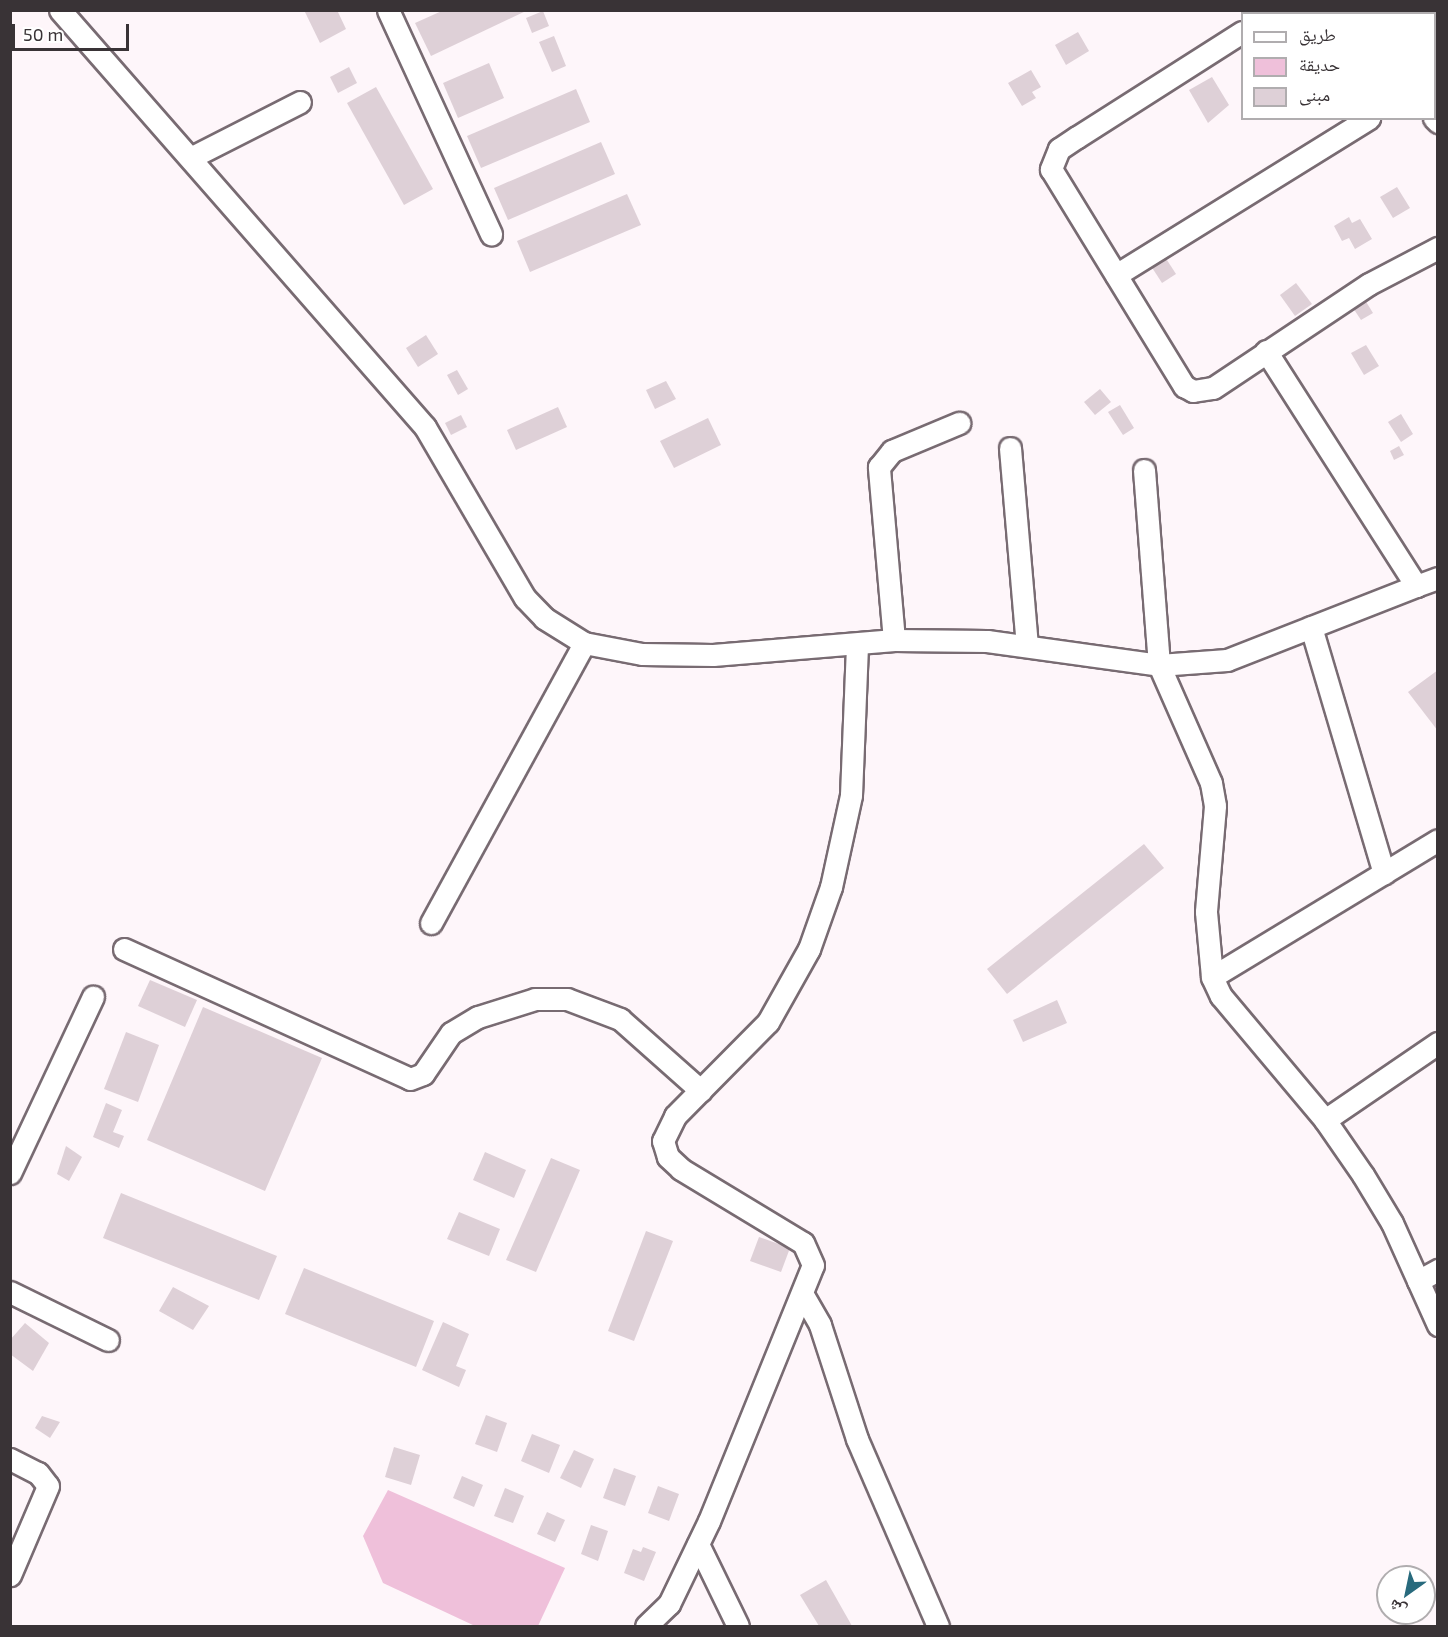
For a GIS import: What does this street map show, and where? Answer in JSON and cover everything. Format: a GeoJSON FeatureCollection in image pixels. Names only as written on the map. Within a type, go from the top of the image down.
{"type":"FeatureCollection","features":[{"type":"Feature","properties":{"kind":"street"},"geometry":{"type":"LineString","coordinates":[[60,10],[192,157],[425,427],[525,598],[544,618],[584,643],[642,654],[713,655],[894,640],[1027,645],[1159,665],[1227,660],[1437,578]]}},
{"type":"Feature","properties":{"kind":"street"},"geometry":{"type":"LineString","coordinates":[[388,10],[491,234]]}},
{"type":"Feature","properties":{"kind":"street"},"geometry":{"type":"LineString","coordinates":[[1241,33],[1077,136],[1053,160],[1053,179],[1116,275],[1176,377],[1193,391],[1214,388],[1266,351],[1370,284],[1437,248]]}},
{"type":"Feature","properties":{"kind":"street"},"geometry":{"type":"LineString","coordinates":[[192,157],[300,102]]}},
{"type":"Feature","properties":{"kind":"street"},"geometry":{"type":"LineString","coordinates":[[1116,275],[1366,120]]}},
{"type":"Feature","properties":{"kind":"street"},"geometry":{"type":"LineString","coordinates":[[1266,351],[1416,586]]}},
{"type":"Feature","properties":{"kind":"street"},"geometry":{"type":"LineString","coordinates":[[894,640],[879,467],[892,451],[958,423]]}},
{"type":"Feature","properties":{"kind":"street"},"geometry":{"type":"LineString","coordinates":[[1010,448],[1027,645]]}},
{"type":"Feature","properties":{"kind":"street"},"geometry":{"type":"LineString","coordinates":[[1144,470],[1159,665],[1211,783],[1215,806],[1206,912],[1212,976],[1237,1017],[1325,1120],[1392,1223],[1437,1325]]}},
{"type":"Feature","properties":{"kind":"street"},"geometry":{"type":"LineString","coordinates":[[1311,627],[1384,873]]}},
{"type":"Feature","properties":{"kind":"street"},"geometry":{"type":"LineString","coordinates":[[431,923],[584,643]]}},
{"type":"Feature","properties":{"kind":"street"},"geometry":{"type":"LineString","coordinates":[[646,1626],[669,1604],[698,1544],[803,1295],[813,1265],[802,1243],[668,1157],[666,1129],[768,1022],[789,991],[831,887],[851,795],[857,644]]}},
{"type":"Feature","properties":{"kind":"street"},"geometry":{"type":"LineString","coordinates":[[1212,976],[1437,840]]}},
{"type":"Feature","properties":{"kind":"street"},"geometry":{"type":"LineString","coordinates":[[124,950],[410,1079],[423,1074],[451,1033],[478,1017],[535,999],[567,999],[620,1019],[701,1091]]}},
{"type":"Feature","properties":{"kind":"street"},"geometry":{"type":"LineString","coordinates":[[10,1173],[93,997]]}},
{"type":"Feature","properties":{"kind":"street"},"geometry":{"type":"LineString","coordinates":[[1325,1120],[1437,1043]]}},
{"type":"Feature","properties":{"kind":"street"},"geometry":{"type":"LineString","coordinates":[[1418,1281],[1437,1270]]}},
{"type":"Feature","properties":{"kind":"street"},"geometry":{"type":"LineString","coordinates":[[10,1292],[108,1340]]}},
{"type":"Feature","properties":{"kind":"street"},"geometry":{"type":"LineString","coordinates":[[803,1295],[820,1325],[857,1439],[938,1626]]}},
{"type":"Feature","properties":{"kind":"street"},"geometry":{"type":"LineString","coordinates":[[10,1459],[38,1473],[48,1486],[10,1575]]}},
{"type":"Feature","properties":{"kind":"street"},"geometry":{"type":"LineString","coordinates":[[698,1544],[738,1626]]}},
{"type":"Feature","properties":{"kind":"green space"},"geometry":{"type":"Polygon","coordinates":[[[388,1490],[565,1568],[538,1626],[475,1626],[383,1583],[363,1536],[388,1490]]]}},
{"type":"Feature","properties":{"kind":"building"},"geometry":{"type":"Polygon","coordinates":[[[304,10],[337,10],[346,29],[320,43],[304,10]]]}},
{"type":"Feature","properties":{"kind":"building"},"geometry":{"type":"Polygon","coordinates":[[[444,10],[528,10],[431,56],[415,23],[444,10]]]}},
{"type":"Feature","properties":{"kind":"building"},"geometry":{"type":"Polygon","coordinates":[[[543,11],[549,26],[532,33],[526,18],[543,11]]]}},
{"type":"Feature","properties":{"kind":"building"},"geometry":{"type":"Polygon","coordinates":[[[1078,32],[1089,51],[1066,65],[1055,45],[1078,32]]]}},
{"type":"Feature","properties":{"kind":"building"},"geometry":{"type":"Polygon","coordinates":[[[554,36],[566,66],[552,72],[539,42],[554,36]]]}},
{"type":"Feature","properties":{"kind":"building"},"geometry":{"type":"Polygon","coordinates":[[[489,63],[504,98],[458,118],[443,83],[489,63]]]}},
{"type":"Feature","properties":{"kind":"building"},"geometry":{"type":"Polygon","coordinates":[[[349,67],[357,83],[338,93],[330,77],[349,67]]]}},
{"type":"Feature","properties":{"kind":"building"},"geometry":{"type":"Polygon","coordinates":[[[1031,70],[1041,87],[1032,92],[1036,98],[1022,106],[1008,83],[1031,70]]]}},
{"type":"Feature","properties":{"kind":"building"},"geometry":{"type":"Polygon","coordinates":[[[1212,77],[1229,105],[1208,123],[1189,90],[1212,77]]]}},
{"type":"Feature","properties":{"kind":"building"},"geometry":{"type":"Polygon","coordinates":[[[376,87],[433,189],[404,205],[347,103],[376,87]]]}},
{"type":"Feature","properties":{"kind":"building"},"geometry":{"type":"Polygon","coordinates":[[[576,89],[590,122],[481,168],[467,136],[576,89]]]}},
{"type":"Feature","properties":{"kind":"building"},"geometry":{"type":"Polygon","coordinates":[[[601,142],[615,174],[508,220],[494,188],[601,142]]]}},
{"type":"Feature","properties":{"kind":"building"},"geometry":{"type":"Polygon","coordinates":[[[1397,187],[1410,208],[1393,218],[1380,197],[1397,187]]]}},
{"type":"Feature","properties":{"kind":"building"},"geometry":{"type":"Polygon","coordinates":[[[627,194],[641,225],[530,272],[517,241],[627,194]]]}},
{"type":"Feature","properties":{"kind":"building"},"geometry":{"type":"Polygon","coordinates":[[[1349,217],[1352,223],[1360,219],[1372,239],[1355,249],[1349,238],[1342,241],[1334,226],[1349,217]]]}},
{"type":"Feature","properties":{"kind":"building"},"geometry":{"type":"Polygon","coordinates":[[[1165,257],[1176,274],[1162,283],[1151,266],[1165,257]]]}},
{"type":"Feature","properties":{"kind":"building"},"geometry":{"type":"Polygon","coordinates":[[[1296,283],[1312,304],[1295,316],[1280,295],[1296,283]]]}},
{"type":"Feature","properties":{"kind":"building"},"geometry":{"type":"Polygon","coordinates":[[[1365,300],[1373,313],[1361,320],[1353,308],[1365,300]]]}},
{"type":"Feature","properties":{"kind":"building"},"geometry":{"type":"Polygon","coordinates":[[[426,335],[438,354],[418,367],[406,348],[426,335]]]}},
{"type":"Feature","properties":{"kind":"building"},"geometry":{"type":"Polygon","coordinates":[[[1366,345],[1379,366],[1364,375],[1351,353],[1366,345]]]}},
{"type":"Feature","properties":{"kind":"building"},"geometry":{"type":"Polygon","coordinates":[[[457,370],[468,389],[458,395],[447,375],[457,370]]]}},
{"type":"Feature","properties":{"kind":"building"},"geometry":{"type":"Polygon","coordinates":[[[666,381],[676,399],[655,409],[646,390],[666,381]]]}},
{"type":"Feature","properties":{"kind":"building"},"geometry":{"type":"Polygon","coordinates":[[[1100,389],[1111,402],[1095,415],[1084,402],[1100,389]]]}},
{"type":"Feature","properties":{"kind":"building"},"geometry":{"type":"Polygon","coordinates":[[[1120,405],[1134,428],[1123,435],[1108,412],[1120,405]]]}},
{"type":"Feature","properties":{"kind":"building"},"geometry":{"type":"Polygon","coordinates":[[[558,407],[567,427],[516,450],[507,430],[558,407]]]}},
{"type":"Feature","properties":{"kind":"building"},"geometry":{"type":"Polygon","coordinates":[[[1401,414],[1413,434],[1401,442],[1388,422],[1401,414]]]}},
{"type":"Feature","properties":{"kind":"building"},"geometry":{"type":"Polygon","coordinates":[[[461,415],[467,427],[451,435],[445,423],[461,415]]]}},
{"type":"Feature","properties":{"kind":"building"},"geometry":{"type":"Polygon","coordinates":[[[708,418],[721,445],[674,468],[660,441],[708,418]]]}},
{"type":"Feature","properties":{"kind":"building"},"geometry":{"type":"Polygon","coordinates":[[[1399,446],[1404,455],[1394,460],[1390,451],[1399,446]]]}},
{"type":"Feature","properties":{"kind":"building"},"geometry":{"type":"Polygon","coordinates":[[[1438,670],[1438,731],[1408,692],[1438,670]]]}},
{"type":"Feature","properties":{"kind":"building"},"geometry":{"type":"Polygon","coordinates":[[[1144,844],[1164,868],[1007,994],[987,969],[1144,844]]]}},
{"type":"Feature","properties":{"kind":"building"},"geometry":{"type":"Polygon","coordinates":[[[150,980],[197,1000],[185,1027],[138,1006],[150,980]]]}},
{"type":"Feature","properties":{"kind":"building"},"geometry":{"type":"Polygon","coordinates":[[[1057,1000],[1067,1023],[1023,1042],[1013,1020],[1057,1000]]]}},
{"type":"Feature","properties":{"kind":"building"},"geometry":{"type":"Polygon","coordinates":[[[203,1007],[322,1058],[265,1191],[147,1140],[203,1007]]]}},
{"type":"Feature","properties":{"kind":"building"},"geometry":{"type":"Polygon","coordinates":[[[126,1032],[159,1045],[138,1102],[104,1089],[126,1032]]]}},
{"type":"Feature","properties":{"kind":"building"},"geometry":{"type":"Polygon","coordinates":[[[106,1103],[122,1110],[113,1132],[124,1136],[119,1148],[93,1137],[106,1103]]]}},
{"type":"Feature","properties":{"kind":"building"},"geometry":{"type":"Polygon","coordinates":[[[66,1146],[82,1157],[69,1181],[57,1174],[66,1146]]]}},
{"type":"Feature","properties":{"kind":"building"},"geometry":{"type":"Polygon","coordinates":[[[485,1152],[526,1170],[514,1198],[473,1180],[485,1152]]]}},
{"type":"Feature","properties":{"kind":"building"},"geometry":{"type":"Polygon","coordinates":[[[551,1158],[580,1170],[536,1272],[506,1260],[551,1158]]]}},
{"type":"Feature","properties":{"kind":"building"},"geometry":{"type":"Polygon","coordinates":[[[121,1193],[277,1256],[259,1300],[103,1238],[121,1193]]]}},
{"type":"Feature","properties":{"kind":"building"},"geometry":{"type":"Polygon","coordinates":[[[459,1212],[500,1229],[489,1256],[447,1239],[459,1212]]]}},
{"type":"Feature","properties":{"kind":"building"},"geometry":{"type":"Polygon","coordinates":[[[646,1231],[673,1241],[634,1341],[608,1331],[646,1231]]]}},
{"type":"Feature","properties":{"kind":"building"},"geometry":{"type":"Polygon","coordinates":[[[759,1237],[790,1248],[781,1272],[750,1261],[759,1237]]]}},
{"type":"Feature","properties":{"kind":"building"},"geometry":{"type":"Polygon","coordinates":[[[304,1268],[434,1321],[416,1367],[285,1314],[304,1268]]]}},
{"type":"Feature","properties":{"kind":"building"},"geometry":{"type":"Polygon","coordinates":[[[173,1287],[209,1306],[193,1330],[159,1311],[173,1287]]]}},
{"type":"Feature","properties":{"kind":"building"},"geometry":{"type":"Polygon","coordinates":[[[443,1322],[469,1334],[456,1366],[466,1370],[459,1387],[422,1370],[443,1322]]]}},
{"type":"Feature","properties":{"kind":"building"},"geometry":{"type":"Polygon","coordinates":[[[25,1323],[49,1343],[33,1371],[10,1354],[10,1340],[25,1323]]]}},
{"type":"Feature","properties":{"kind":"building"},"geometry":{"type":"Polygon","coordinates":[[[486,1415],[507,1423],[497,1452],[475,1444],[486,1415]]]}},
{"type":"Feature","properties":{"kind":"building"},"geometry":{"type":"Polygon","coordinates":[[[42,1416],[60,1422],[50,1438],[35,1428],[42,1416]]]}},
{"type":"Feature","properties":{"kind":"building"},"geometry":{"type":"Polygon","coordinates":[[[532,1434],[560,1445],[549,1473],[521,1461],[532,1434]]]}},
{"type":"Feature","properties":{"kind":"building"},"geometry":{"type":"Polygon","coordinates":[[[394,1447],[420,1455],[411,1485],[385,1477],[394,1447]]]}},
{"type":"Feature","properties":{"kind":"building"},"geometry":{"type":"Polygon","coordinates":[[[574,1450],[594,1459],[581,1488],[560,1478],[574,1450]]]}},
{"type":"Feature","properties":{"kind":"building"},"geometry":{"type":"Polygon","coordinates":[[[614,1468],[636,1476],[625,1506],[603,1498],[614,1468]]]}},
{"type":"Feature","properties":{"kind":"building"},"geometry":{"type":"Polygon","coordinates":[[[462,1476],[483,1485],[474,1507],[453,1498],[462,1476]]]}},
{"type":"Feature","properties":{"kind":"building"},"geometry":{"type":"Polygon","coordinates":[[[658,1486],[679,1494],[669,1521],[648,1513],[658,1486]]]}},
{"type":"Feature","properties":{"kind":"building"},"geometry":{"type":"Polygon","coordinates":[[[505,1488],[524,1496],[513,1523],[494,1516],[505,1488]]]}},
{"type":"Feature","properties":{"kind":"building"},"geometry":{"type":"Polygon","coordinates":[[[547,1512],[565,1520],[555,1542],[537,1534],[547,1512]]]}},
{"type":"Feature","properties":{"kind":"building"},"geometry":{"type":"Polygon","coordinates":[[[591,1525],[608,1531],[598,1561],[581,1554],[591,1525]]]}},
{"type":"Feature","properties":{"kind":"building"},"geometry":{"type":"Polygon","coordinates":[[[643,1547],[656,1552],[644,1581],[624,1573],[633,1549],[641,1552],[643,1547]]]}},
{"type":"Feature","properties":{"kind":"building"},"geometry":{"type":"Polygon","coordinates":[[[826,1580],[852,1626],[819,1626],[800,1595],[826,1580]]]}}]}
